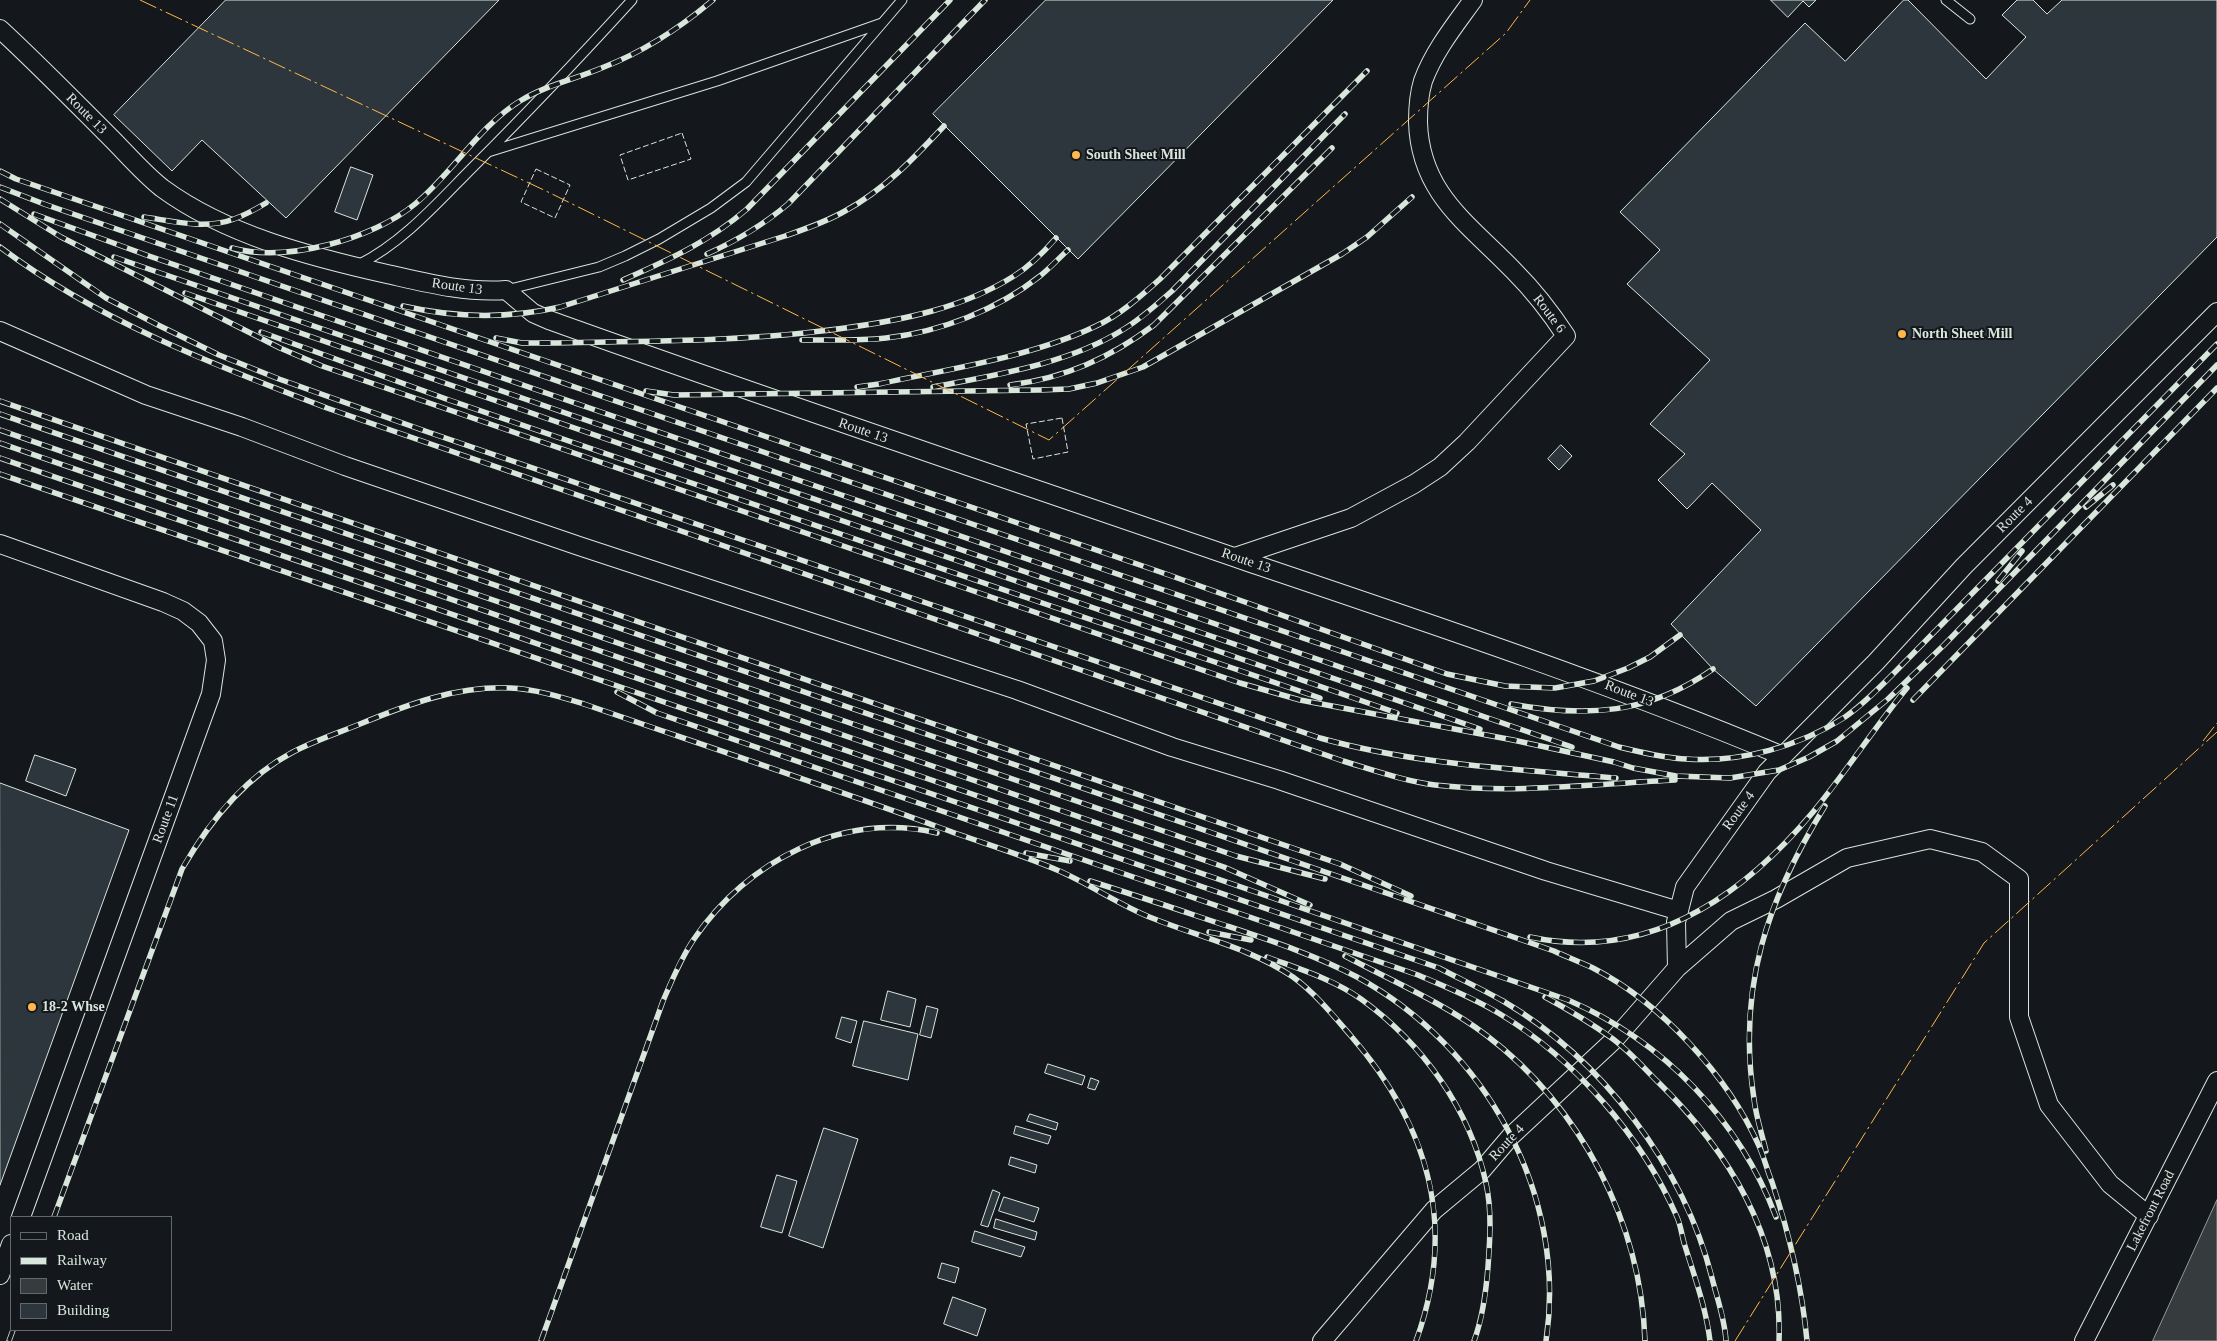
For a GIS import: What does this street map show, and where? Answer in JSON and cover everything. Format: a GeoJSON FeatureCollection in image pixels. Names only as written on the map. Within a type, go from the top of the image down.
{"type":"FeatureCollection","features":[{"type":"Feature","properties":{"kind":"street","name":"Route 6"},"geometry":{"type":"LineString","coordinates":[[1235,557],[1351,518],[1414,484],[1440,467],[1467,442],[1566,336],[1556,319],[1516,272],[1446,203],[1429,174],[1422,155],[1418,134],[1418,105],[1423,81],[1452,29],[1473,0]]}},
{"type":"Feature","properties":{"kind":"street","name":"Route 13"},"geometry":{"type":"LineString","coordinates":[[0,29],[146,172],[178,198],[223,222],[285,247],[353,267],[446,287],[480,292],[506,290],[534,313],[549,320],[754,394],[1581,676],[1783,756]]}},
{"type":"Feature","properties":{"kind":"street","name":"Route 4"},"geometry":{"type":"LineString","coordinates":[[1322,1341],[1434,1210],[1482,1170],[1511,1136],[1614,1040],[1676,968],[1676,922],[1685,887],[1767,772],[1876,662],[1964,566],[2217,312]]}},
{"type":"Feature","properties":{"kind":"street"},"geometry":{"type":"LineString","coordinates":[[0,332],[146,395],[242,427],[346,466],[579,546],[1008,687],[1172,747],[1324,795],[1546,871],[1679,911]]}},
{"type":"Feature","properties":{"kind":"street","name":"Route 11"},"geometry":{"type":"LineString","coordinates":[[0,544],[144,594],[183,611],[200,623],[213,641],[216,660],[212,694],[21,1216]]}},
{"type":"Feature","properties":{"kind":"street"},"geometry":{"type":"LineString","coordinates":[[1676,968],[1731,920],[1776,899],[1847,858],[1930,839],[1982,852],[2019,879],[2019,1017],[2049,1105],[2110,1184],[2149,1216]]}},
{"type":"Feature","properties":{"kind":"street","name":"Lakefront Road"},"geometry":{"type":"LineString","coordinates":[[2084,1341],[2217,1081]]}},
{"type":"Feature","properties":{"kind":"street"},"geometry":{"type":"LineString","coordinates":[[0,1275],[10,1247]]}},
{"type":"Feature","properties":{"kind":"lane"},"geometry":{"type":"LineString","coordinates":[[353,267],[377,256],[399,240],[488,152],[632,0]]}},
{"type":"Feature","properties":{"kind":"lane"},"geometry":{"type":"LineString","coordinates":[[506,290],[608,264],[659,239],[711,208],[746,182],[902,0]]}},
{"type":"Feature","properties":{"kind":"lane"},"geometry":{"type":"LineString","coordinates":[[1946,0],[1970,19]]}},
{"type":"Feature","properties":{"kind":"lane"},"geometry":{"type":"LineString","coordinates":[[488,152],[717,82],[883,22]]}},
{"type":"Feature","properties":{"kind":"water"},"geometry":{"type":"Polygon","coordinates":[[[2217,1200],[2217,1341],[2153,1341],[2217,1200]]]}},
{"type":"Feature","properties":{"kind":"building"},"geometry":{"type":"Polygon","coordinates":[[[226,0],[499,0],[286,218],[202,140],[172,171],[114,115],[226,0]]]}},
{"type":"Feature","properties":{"kind":"building","name":"South Sheet Mill"},"geometry":{"type":"Polygon","coordinates":[[[1046,0],[1333,0],[1078,259],[933,114],[1046,0]]]}},
{"type":"Feature","properties":{"kind":"building"},"geometry":{"type":"Polygon","coordinates":[[[1771,0],[1816,0],[1809,7],[1803,1],[1788,17],[1771,0]]]}},
{"type":"Feature","properties":{"kind":"building","name":"North Sheet Mill"},"geometry":{"type":"Polygon","coordinates":[[[1904,0],[1908,0],[1986,79],[2026,37],[2002,15],[2017,0],[2033,0],[2047,14],[2062,0],[2217,0],[2217,237],[1756,706],[1713,669],[1671,624],[1761,530],[1712,483],[1687,509],[1658,480],[1685,454],[1650,424],[1710,360],[1627,284],[1660,250],[1620,212],[1805,23],[1845,61],[1904,0]]]}},
{"type":"Feature","properties":{"kind":"building"},"geometry":{"type":"Polygon","coordinates":[[[351,167],[373,175],[357,220],[335,212],[351,167]]]}},
{"type":"Feature","properties":{"kind":"building"},"geometry":{"type":"Polygon","coordinates":[[[1561,445],[1572,456],[1559,470],[1548,459],[1561,445]]]}},
{"type":"Feature","properties":{"kind":"building"},"geometry":{"type":"Polygon","coordinates":[[[35,755],[76,769],[66,796],[26,781],[35,755]]]}},
{"type":"Feature","properties":{"kind":"building","name":"18-2 Whse"},"geometry":{"type":"Polygon","coordinates":[[[0,783],[129,830],[0,1185],[0,783]]]}},
{"type":"Feature","properties":{"kind":"building"},"geometry":{"type":"Polygon","coordinates":[[[888,991],[916,999],[910,1027],[881,1020],[888,991]]]}},
{"type":"Feature","properties":{"kind":"building"},"geometry":{"type":"Polygon","coordinates":[[[927,1006],[938,1009],[931,1038],[920,1035],[927,1006]]]}},
{"type":"Feature","properties":{"kind":"building"},"geometry":{"type":"Polygon","coordinates":[[[842,1017],[857,1021],[851,1043],[836,1038],[842,1017]]]}},
{"type":"Feature","properties":{"kind":"building"},"geometry":{"type":"Polygon","coordinates":[[[864,1021],[918,1034],[908,1080],[853,1066],[864,1021]]]}},
{"type":"Feature","properties":{"kind":"building"},"geometry":{"type":"Polygon","coordinates":[[[1048,1064],[1085,1076],[1082,1085],[1045,1073],[1048,1064]]]}},
{"type":"Feature","properties":{"kind":"building"},"geometry":{"type":"Polygon","coordinates":[[[1091,1078],[1099,1081],[1095,1090],[1088,1088],[1091,1078]]]}},
{"type":"Feature","properties":{"kind":"building"},"geometry":{"type":"Polygon","coordinates":[[[1030,1114],[1058,1123],[1056,1130],[1027,1121],[1030,1114]]]}},
{"type":"Feature","properties":{"kind":"building"},"geometry":{"type":"Polygon","coordinates":[[[1016,1126],[1051,1136],[1048,1144],[1014,1134],[1016,1126]]]}},
{"type":"Feature","properties":{"kind":"building"},"geometry":{"type":"Polygon","coordinates":[[[824,1128],[858,1139],[823,1248],[789,1236],[824,1128]]]}},
{"type":"Feature","properties":{"kind":"building"},"geometry":{"type":"Polygon","coordinates":[[[1011,1157],[1037,1165],[1035,1173],[1009,1165],[1011,1157]]]}},
{"type":"Feature","properties":{"kind":"building"},"geometry":{"type":"Polygon","coordinates":[[[777,1175],[797,1181],[782,1233],[761,1227],[777,1175]]]}},
{"type":"Feature","properties":{"kind":"building"},"geometry":{"type":"Polygon","coordinates":[[[993,1190],[1000,1193],[988,1227],[981,1225],[993,1190]]]}},
{"type":"Feature","properties":{"kind":"building"},"geometry":{"type":"Polygon","coordinates":[[[1004,1197],[1039,1208],[1034,1222],[999,1211],[1004,1197]]]}},
{"type":"Feature","properties":{"kind":"building"},"geometry":{"type":"Polygon","coordinates":[[[996,1219],[1037,1232],[1035,1240],[994,1228],[996,1219]]]}},
{"type":"Feature","properties":{"kind":"building"},"geometry":{"type":"Polygon","coordinates":[[[975,1231],[1025,1247],[1021,1257],[972,1242],[975,1231]]]}},
{"type":"Feature","properties":{"kind":"building"},"geometry":{"type":"Polygon","coordinates":[[[942,1263],[959,1268],[955,1283],[938,1278],[942,1263]]]}},
{"type":"Feature","properties":{"kind":"building"},"geometry":{"type":"Polygon","coordinates":[[[953,1297],[986,1309],[977,1336],[944,1324],[953,1297]]]}},
{"type":"Feature","properties":{"kind":"railway"},"geometry":{"type":"LineString","coordinates":[[232,248],[254,252],[303,250],[328,245],[376,228],[397,217],[415,204],[505,111],[530,95],[633,54],[675,29],[713,0]]}},
{"type":"Feature","properties":{"kind":"railway"},"geometry":{"type":"LineString","coordinates":[[623,280],[703,241],[747,209],[950,0]]}},
{"type":"Feature","properties":{"kind":"railway"},"geometry":{"type":"LineString","coordinates":[[707,254],[749,232],[788,204],[985,0]]}},
{"type":"Feature","properties":{"kind":"railway"},"geometry":{"type":"LineString","coordinates":[[857,387],[989,361],[1045,346],[1096,326],[1122,311],[1160,279],[1367,71]]}},
{"type":"Feature","properties":{"kind":"railway"},"geometry":{"type":"LineString","coordinates":[[933,387],[1006,373],[1056,360],[1103,341],[1131,325],[1172,291],[1345,114]]}},
{"type":"Feature","properties":{"kind":"railway"},"geometry":{"type":"LineString","coordinates":[[403,306],[442,313],[482,316],[540,311],[560,307],[785,236],[830,219],[859,203],[886,183],[944,126]]}},
{"type":"Feature","properties":{"kind":"railway"},"geometry":{"type":"LineString","coordinates":[[1010,385],[1050,377],[1086,365],[1104,357],[1154,325],[1332,148]]}},
{"type":"Feature","properties":{"kind":"railway"},"geometry":{"type":"LineString","coordinates":[[0,171],[16,179],[1169,575],[1447,674],[1505,686],[1555,688],[1594,681],[1628,668],[1650,657],[1680,635]]}},
{"type":"Feature","properties":{"kind":"railway"},"geometry":{"type":"LineString","coordinates":[[0,187],[44,204],[1619,747],[1677,758],[1707,760],[1749,755],[1769,750],[1809,736],[1852,712],[1896,671],[2217,344]]}},
{"type":"Feature","properties":{"kind":"railway"},"geometry":{"type":"LineString","coordinates":[[646,391],[674,395],[1040,390],[1069,389],[1097,383],[1143,367],[1342,254],[1367,237],[1412,197]]}},
{"type":"Feature","properties":{"kind":"railway"},"geometry":{"type":"LineString","coordinates":[[0,199],[61,237],[280,348],[322,366],[1240,683],[1300,700],[1513,740],[1676,776],[1730,778],[1779,770],[1809,757],[1837,741],[1888,699],[1944,645],[2217,365]]}},
{"type":"Feature","properties":{"kind":"railway"},"geometry":{"type":"LineString","coordinates":[[144,217],[189,224],[212,224],[238,217],[266,203]]}},
{"type":"Feature","properties":{"kind":"railway"},"geometry":{"type":"LineString","coordinates":[[34,214],[149,256],[1572,747]]}},
{"type":"Feature","properties":{"kind":"railway"},"geometry":{"type":"LineString","coordinates":[[0,224],[106,298],[219,355],[279,379],[425,431],[1320,738],[1356,747],[1430,760],[1504,769],[1616,778]]}},
{"type":"Feature","properties":{"kind":"railway"},"geometry":{"type":"LineString","coordinates":[[496,338],[522,343],[696,340],[808,333],[889,321],[932,311],[994,287],[1025,268],[1056,238]]}},
{"type":"Feature","properties":{"kind":"railway"},"geometry":{"type":"LineString","coordinates":[[0,247],[37,273],[116,319],[157,339],[284,392],[1343,761],[1412,781],[1465,788],[1555,787],[1675,780]]}},
{"type":"Feature","properties":{"kind":"railway"},"geometry":{"type":"LineString","coordinates":[[802,340],[886,338],[927,331],[947,325],[987,309],[1023,288],[1044,273],[1068,250]]}},
{"type":"Feature","properties":{"kind":"railway"},"geometry":{"type":"LineString","coordinates":[[114,257],[1480,729]]}},
{"type":"Feature","properties":{"kind":"railway"},"geometry":{"type":"LineString","coordinates":[[185,293],[1397,713]]}},
{"type":"Feature","properties":{"kind":"railway"},"geometry":{"type":"LineString","coordinates":[[261,332],[449,400],[1320,698]]}},
{"type":"Feature","properties":{"kind":"railway"},"geometry":{"type":"LineString","coordinates":[[1913,700],[2217,388]]}},
{"type":"Feature","properties":{"kind":"railway"},"geometry":{"type":"LineString","coordinates":[[0,401],[1340,864],[1411,896]]}},
{"type":"Feature","properties":{"kind":"railway"},"geometry":{"type":"LineString","coordinates":[[0,414],[1554,951],[1593,968],[1618,983],[1667,1021],[1711,1068],[1746,1120],[1761,1150],[1784,1221],[1798,1280],[1807,1341]]}},
{"type":"Feature","properties":{"kind":"railway"},"geometry":{"type":"LineString","coordinates":[[0,430],[1236,856],[1325,879]]}},
{"type":"Feature","properties":{"kind":"railway"},"geometry":{"type":"LineString","coordinates":[[0,443],[1224,867],[1310,905]]}},
{"type":"Feature","properties":{"kind":"railway"},"geometry":{"type":"LineString","coordinates":[[0,458],[1568,1000],[1603,1017],[1635,1037],[1666,1061],[1694,1087],[1719,1116],[1741,1148],[1760,1181],[1776,1217]]}},
{"type":"Feature","properties":{"kind":"railway"},"geometry":{"type":"LineString","coordinates":[[0,474],[1439,968],[1487,992],[1539,1025],[1573,1053],[1605,1085],[1634,1120],[1660,1157],[1681,1196],[1699,1237],[1712,1278],[1724,1325],[1726,1341]]}},
{"type":"Feature","properties":{"kind":"railway"},"geometry":{"type":"LineString","coordinates":[[2086,507],[2113,485]]}},
{"type":"Feature","properties":{"kind":"railway"},"geometry":{"type":"LineString","coordinates":[[1998,581],[2022,551]]}},
{"type":"Feature","properties":{"kind":"railway"},"geometry":{"type":"LineString","coordinates":[[1511,704],[1566,711],[1616,709],[1641,704],[1665,695],[1689,684],[1713,669]]}},
{"type":"Feature","properties":{"kind":"railway"},"geometry":{"type":"LineString","coordinates":[[54,1216],[182,869],[216,818],[243,788],[275,763],[293,752],[415,703],[452,693],[490,688],[510,688],[548,694],[584,704],[1029,859],[1057,870],[1140,913],[1259,958],[1293,977],[1331,1012],[1378,1070],[1400,1105],[1417,1142],[1428,1179],[1434,1218],[1435,1257],[1428,1299],[1416,1341]]}},
{"type":"Feature","properties":{"kind":"railway"},"geometry":{"type":"LineString","coordinates":[[1530,937],[1573,942],[1613,940],[1652,931],[1688,916],[1723,896],[1755,871],[1785,843],[1813,812],[1907,688]]}},
{"type":"Feature","properties":{"kind":"railway"},"geometry":{"type":"LineString","coordinates":[[617,692],[657,713],[1418,975],[1490,1008],[1528,1032],[1580,1077],[1604,1102],[1645,1158],[1678,1220],[1703,1305],[1710,1341]]}},
{"type":"Feature","properties":{"kind":"railway"},"geometry":{"type":"LineString","coordinates":[[1766,1151],[1755,1106],[1750,1058],[1750,1020],[1754,982],[1761,946],[1787,876],[1825,806]]}},
{"type":"Feature","properties":{"kind":"railway"},"geometry":{"type":"LineString","coordinates":[[541,1341],[663,1001],[673,977],[694,939],[716,911],[741,886],[769,865],[800,848],[832,836],[866,829],[901,828],[937,833]]}},
{"type":"Feature","properties":{"kind":"railway"},"geometry":{"type":"LineString","coordinates":[[1026,853],[1070,861]]}},
{"type":"Feature","properties":{"kind":"railway"},"geometry":{"type":"LineString","coordinates":[[1090,881],[1275,942],[1341,969],[1357,977],[1403,1007],[1444,1043],[1479,1084],[1508,1130],[1530,1180],[1544,1232],[1549,1286],[1546,1341]]}},
{"type":"Feature","properties":{"kind":"railway"},"geometry":{"type":"LineString","coordinates":[[1209,932],[1251,940]]}},
{"type":"Feature","properties":{"kind":"railway"},"geometry":{"type":"LineString","coordinates":[[1345,956],[1470,1023],[1520,1064],[1550,1097],[1577,1132],[1600,1171],[1618,1211],[1632,1254],[1641,1297],[1645,1341]]}},
{"type":"Feature","properties":{"kind":"railway"},"geometry":{"type":"LineString","coordinates":[[1267,957],[1327,980],[1361,999],[1404,1036],[1423,1057],[1456,1104],[1479,1156],[1486,1183],[1490,1214],[1486,1286],[1482,1314],[1474,1341]]}},
{"type":"Feature","properties":{"kind":"railway"},"geometry":{"type":"LineString","coordinates":[[1545,997],[1588,1022],[1625,1049],[1683,1108],[1707,1136],[1728,1166],[1746,1198],[1761,1232],[1772,1267],[1778,1303],[1779,1341]]}},
{"type":"Feature","properties":{"kind":"railway"},"geometry":{"type":"LineString","coordinates":[[9,1341],[13,1331]]}},
{"type":"Feature","properties":{"kind":"fence"},"geometry":{"type":"LineString","coordinates":[[682,133],[691,159],[628,180],[620,155],[682,133]]}},
{"type":"Feature","properties":{"kind":"fence"},"geometry":{"type":"LineString","coordinates":[[536,169],[570,185],[555,218],[521,202],[536,169]]}},
{"type":"Feature","properties":{"kind":"fence"},"geometry":{"type":"LineString","coordinates":[[1062,418],[1068,452],[1033,459],[1026,424],[1062,418]]}},
{"type":"Feature","properties":{"kind":"power"},"geometry":{"type":"LineString","coordinates":[[140,0],[546,191],[1049,440],[1506,33],[1530,0]]}},
{"type":"Feature","properties":{"kind":"power"},"geometry":{"type":"LineString","coordinates":[[2203,741],[2217,723]]}},
{"type":"Feature","properties":{"kind":"power"},"geometry":{"type":"LineString","coordinates":[[1735,1341],[1984,943],[2217,732]]}},
{"type":"Feature","properties":{"kind":"place","name":"South Sheet Mill"},"geometry":{"type":"Point","coordinates":[1076,155]}},
{"type":"Feature","properties":{"kind":"place","name":"North Sheet Mill"},"geometry":{"type":"Point","coordinates":[1902,334]}},
{"type":"Feature","properties":{"kind":"place","name":"18-2 Whse"},"geometry":{"type":"Point","coordinates":[32,1007]}}]}
